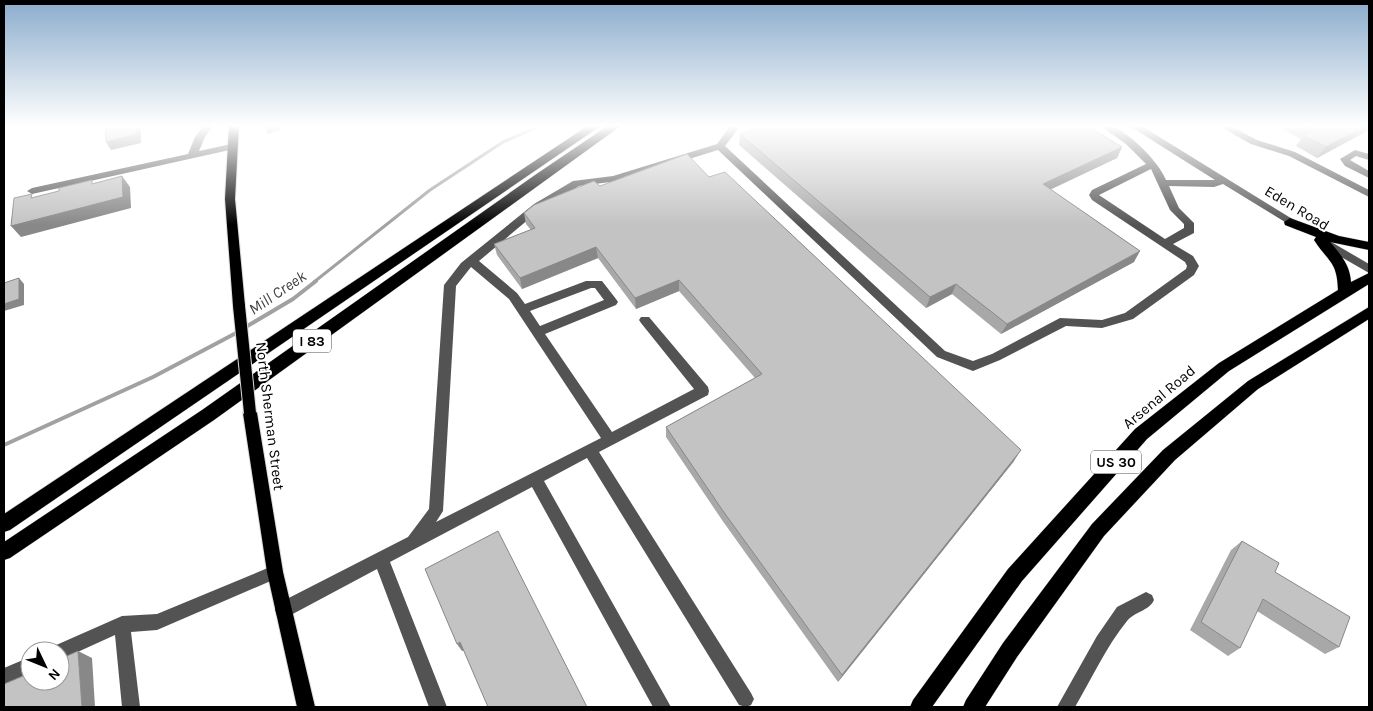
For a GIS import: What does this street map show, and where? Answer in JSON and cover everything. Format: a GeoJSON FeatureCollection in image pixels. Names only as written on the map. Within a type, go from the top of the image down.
{"type":"FeatureCollection","features":[{"type":"Feature","properties":{"kind":"highway","name":"I 83"},"geometry":{"type":"LineString","coordinates":[[4,524],[548,158]]}},
{"type":"Feature","properties":{"kind":"highway","name":"I 83"},"geometry":{"type":"LineString","coordinates":[[4,552],[208,415],[569,158]]}},
{"type":"Feature","properties":{"kind":"highway"},"geometry":{"type":"LineString","coordinates":[[1290,222],[1337,240],[1369,246]]}},
{"type":"Feature","properties":{"kind":"highway"},"geometry":{"type":"LineString","coordinates":[[1322,240],[1340,261],[1344,272],[1346,291]]}},
{"type":"Feature","properties":{"kind":"highway","name":"Arsenal Road"},"geometry":{"type":"LineString","coordinates":[[920,707],[1015,575],[1141,434],[1224,367],[1369,278]]}},
{"type":"Feature","properties":{"kind":"highway","name":"US 30"},"geometry":{"type":"LineString","coordinates":[[973,707],[1010,650],[1098,530],[1169,455],[1253,385],[1366,316]]}},
{"type":"Feature","properties":{"kind":"main road","name":"North Sherman Street"},"geometry":{"type":"LineString","coordinates":[[232,158],[231,217],[250,413],[275,572],[306,707]]}},
{"type":"Feature","properties":{"kind":"street"},"geometry":{"type":"LineString","coordinates":[[32,191],[182,158]]}},
{"type":"Feature","properties":{"kind":"street"},"geometry":{"type":"LineString","coordinates":[[413,542],[436,511],[450,285],[472,261],[538,206],[577,183],[614,179],[681,158]]}},
{"type":"Feature","properties":{"kind":"street"},"geometry":{"type":"LineString","coordinates":[[733,158],[941,354],[973,366],[996,357],[1064,321],[1102,324],[1130,316],[1190,272],[1192,266],[1189,259],[1097,200],[1094,195],[1096,192],[1152,165]]}},
{"type":"Feature","properties":{"kind":"street"},"geometry":{"type":"LineString","coordinates":[[1145,158],[1157,170],[1175,210],[1189,223],[1190,230],[1165,244]]}},
{"type":"Feature","properties":{"kind":"street","name":"Eden Road"},"geometry":{"type":"LineString","coordinates":[[1187,158],[1369,269]]}},
{"type":"Feature","properties":{"kind":"street"},"geometry":{"type":"LineString","coordinates":[[1300,158],[1369,194]]}},
{"type":"Feature","properties":{"kind":"street"},"geometry":{"type":"LineString","coordinates":[[1346,158],[1345,161],[1369,175]]}},
{"type":"Feature","properties":{"kind":"street"},"geometry":{"type":"LineString","coordinates":[[1162,183],[1214,184],[1223,180]]}},
{"type":"Feature","properties":{"kind":"street"},"geometry":{"type":"LineString","coordinates":[[472,261],[513,296],[610,440]]}},
{"type":"Feature","properties":{"kind":"street"},"geometry":{"type":"LineString","coordinates":[[522,310],[590,284],[598,284],[612,302],[537,332]]}},
{"type":"Feature","properties":{"kind":"street"},"geometry":{"type":"LineString","coordinates":[[283,610],[704,392],[645,320]]}},
{"type":"Feature","properties":{"kind":"street"},"geometry":{"type":"LineString","coordinates":[[590,450],[745,699]]}},
{"type":"Feature","properties":{"kind":"street"},"geometry":{"type":"LineString","coordinates":[[535,479],[662,707]]}},
{"type":"Feature","properties":{"kind":"street"},"geometry":{"type":"LineString","coordinates":[[381,559],[438,707]]}},
{"type":"Feature","properties":{"kind":"street"},"geometry":{"type":"LineString","coordinates":[[70,647],[122,624],[157,622],[275,572]]}},
{"type":"Feature","properties":{"kind":"street"},"geometry":{"type":"LineString","coordinates":[[1066,707],[1103,642],[1123,613],[1146,600]]}},
{"type":"Feature","properties":{"kind":"street"},"geometry":{"type":"LineString","coordinates":[[122,624],[131,707]]}},
{"type":"Feature","properties":{"kind":"street"},"geometry":{"type":"LineString","coordinates":[[4,677],[20,670]]}},
{"type":"Feature","properties":{"kind":"building"},"geometry":{"type":"Polygon","coordinates":[[[676,158],[691,158],[709,177],[725,172],[1021,450],[842,675],[723,511],[666,427],[762,374],[679,280],[635,298],[596,247],[520,278],[494,244],[535,228],[524,213],[534,205],[594,181],[600,186],[676,158]]]}},
{"type":"Feature","properties":{"kind":"building"},"geometry":{"type":"Polygon","coordinates":[[[768,158],[1098,158],[1043,184],[1140,251],[1007,324],[956,284],[930,297],[768,158]]]}},
{"type":"Feature","properties":{"kind":"building"},"geometry":{"type":"Polygon","coordinates":[[[122,176],[123,197],[11,226],[14,198],[32,194],[31,198],[59,191],[59,188],[92,180],[92,184],[122,176]]]}},
{"type":"Feature","properties":{"kind":"building"},"geometry":{"type":"Polygon","coordinates":[[[19,278],[19,299],[4,304],[4,283],[19,278]]]}},
{"type":"Feature","properties":{"kind":"building"},"geometry":{"type":"Polygon","coordinates":[[[498,531],[587,707],[488,707],[460,642],[457,644],[425,569],[498,531]]]}},
{"type":"Feature","properties":{"kind":"building"},"geometry":{"type":"Polygon","coordinates":[[[1242,541],[1279,563],[1275,572],[1350,617],[1339,647],[1263,599],[1240,648],[1201,622],[1242,541]]]}},
{"type":"Feature","properties":{"kind":"building"},"geometry":{"type":"Polygon","coordinates":[[[78,651],[82,707],[4,707],[4,684],[20,677],[20,691],[70,691],[70,655],[78,651]]]}},
{"type":"Feature","properties":{"kind":"waterway","name":"Mill Creek"},"geometry":{"type":"LineString","coordinates":[[314,282],[430,190],[478,158]]}},
{"type":"Feature","properties":{"kind":"waterway","name":"Mill Creek"},"geometry":{"type":"LineString","coordinates":[[244,328],[293,299],[316,281]]}},
{"type":"Feature","properties":{"kind":"waterway","name":"Mill Creek"},"geometry":{"type":"LineString","coordinates":[[4,445],[153,377],[238,332]]}}]}
